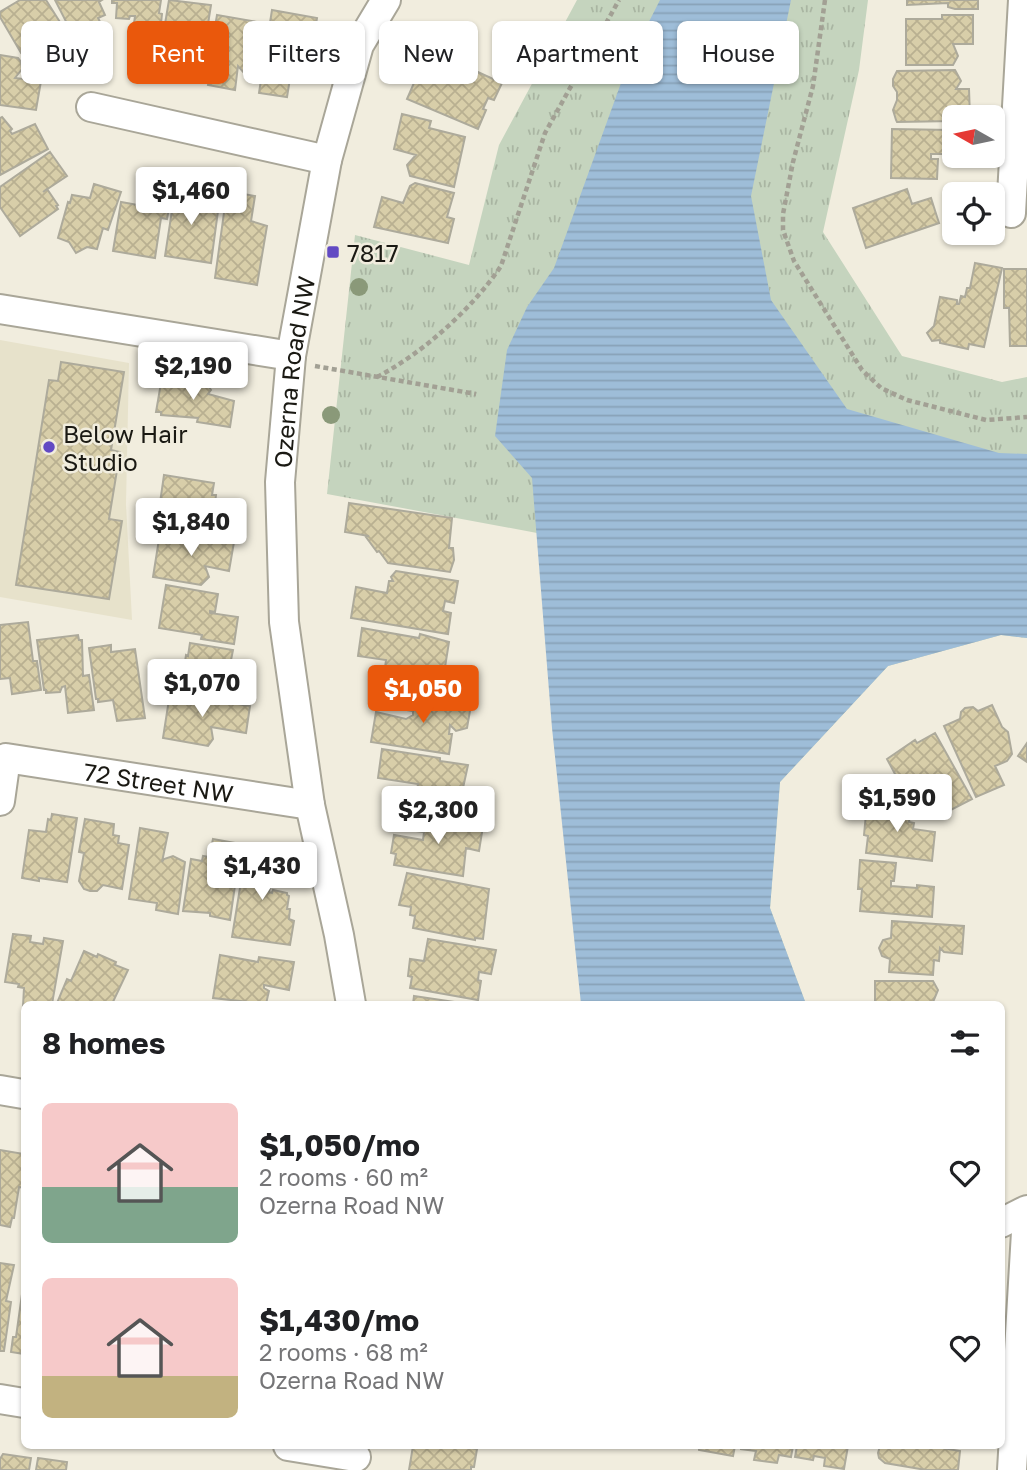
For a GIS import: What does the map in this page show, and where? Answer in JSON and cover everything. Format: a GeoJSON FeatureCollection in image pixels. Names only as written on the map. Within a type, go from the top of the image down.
{"type":"FeatureCollection","features":[{"type":"Feature","properties":{"kind":"street","name":"Ozerna Road NW"},"geometry":{"type":"LineString","coordinates":[[350,1001],[310,804],[284,622],[280,482],[291,356],[327,160],[359,45],[386,0]]}},
{"type":"Feature","properties":{"kind":"street"},"geometry":{"type":"LineString","coordinates":[[1011,213],[1023,0]]}},
{"type":"Feature","properties":{"kind":"street"},"geometry":{"type":"LineString","coordinates":[[91,107],[327,160]]}},
{"type":"Feature","properties":{"kind":"street"},"geometry":{"type":"LineString","coordinates":[[0,309],[291,356]]}},
{"type":"Feature","properties":{"kind":"street","name":"72 Street NW"},"geometry":{"type":"LineString","coordinates":[[0,801],[6,758],[310,804]]}},
{"type":"Feature","properties":{"kind":"street"},"geometry":{"type":"LineString","coordinates":[[1005,1221],[1027,1213],[1012,1470]]}},
{"type":"Feature","properties":{"kind":"street"},"geometry":{"type":"LineString","coordinates":[[0,1399],[21,1402]]}},
{"type":"Feature","properties":{"kind":"street"},"geometry":{"type":"LineString","coordinates":[[307,1449],[356,1457]]}},
{"type":"Feature","properties":{"kind":"path"},"geometry":{"type":"LineString","coordinates":[[376,377],[429,344],[492,280],[501,266],[545,132],[618,0]]}},
{"type":"Feature","properties":{"kind":"path"},"geometry":{"type":"LineString","coordinates":[[825,0],[813,86],[793,162],[783,214],[783,230],[794,261],[862,370],[881,388],[906,400],[986,420],[1027,417]]}},
{"type":"Feature","properties":{"kind":"path"},"geometry":{"type":"LineString","coordinates":[[291,356],[319,368],[476,394]]}},
{"type":"Feature","properties":{"kind":"shaded area"},"geometry":{"type":"Polygon","coordinates":[[[0,340],[129,363],[126,504],[132,620],[0,597],[0,340]]]}},
{"type":"Feature","properties":{"kind":"green space"},"geometry":{"type":"Polygon","coordinates":[[[577,0],[868,0],[859,70],[823,232],[902,356],[1002,382],[1027,377],[1027,638],[1001,635],[888,666],[780,782],[770,908],[805,1001],[582,1001],[537,533],[327,494],[355,235],[469,265],[499,145],[532,84],[663,84],[663,21],[566,21],[577,0]]]}},
{"type":"Feature","properties":{"kind":"water"},"geometry":{"type":"Polygon","coordinates":[[[660,0],[791,0],[787,21],[677,21],[677,84],[774,84],[751,196],[771,300],[847,409],[999,453],[1027,454],[1027,638],[1001,635],[888,666],[780,782],[770,908],[805,1001],[581,1001],[552,728],[532,478],[495,436],[507,350],[527,307],[554,268],[621,84],[663,84],[663,21],[649,21],[660,0]]]}},
{"type":"Feature","properties":{"kind":"building"},"geometry":{"type":"Polygon","coordinates":[[[20,0],[46,0],[59,21],[21,21],[21,53],[0,17],[0,12],[20,0]]]}},
{"type":"Feature","properties":{"kind":"building"},"geometry":{"type":"Polygon","coordinates":[[[55,0],[102,0],[99,2],[105,15],[98,18],[100,21],[66,21],[55,0]]]}},
{"type":"Feature","properties":{"kind":"building"},"geometry":{"type":"Polygon","coordinates":[[[112,0],[161,0],[159,13],[162,14],[161,21],[134,21],[135,16],[130,16],[129,19],[116,18],[117,3],[112,3],[112,0]]]}},
{"type":"Feature","properties":{"kind":"building"},"geometry":{"type":"Polygon","coordinates":[[[169,0],[211,5],[208,21],[166,21],[169,0]]]}},
{"type":"Feature","properties":{"kind":"building"},"geometry":{"type":"Polygon","coordinates":[[[907,0],[978,0],[978,9],[955,9],[948,7],[948,3],[907,5],[907,0]]]}},
{"type":"Feature","properties":{"kind":"building"},"geometry":{"type":"Polygon","coordinates":[[[272,10],[317,18],[316,21],[270,21],[272,10]]]}},
{"type":"Feature","properties":{"kind":"building"},"geometry":{"type":"Polygon","coordinates":[[[217,15],[252,21],[243,21],[243,72],[238,66],[235,90],[208,85],[229,84],[229,21],[216,21],[217,15]]]}},
{"type":"Feature","properties":{"kind":"building"},"geometry":{"type":"Polygon","coordinates":[[[942,15],[973,15],[973,44],[953,44],[958,56],[953,65],[906,65],[906,19],[942,19],[942,15]]]}},
{"type":"Feature","properties":{"kind":"building"},"geometry":{"type":"Polygon","coordinates":[[[0,55],[18,58],[21,70],[15,78],[21,79],[21,84],[40,84],[36,110],[0,105],[0,55]]]}},
{"type":"Feature","properties":{"kind":"building"},"geometry":{"type":"Polygon","coordinates":[[[955,70],[961,81],[956,89],[969,89],[970,105],[942,105],[942,121],[897,122],[893,110],[897,92],[893,79],[897,71],[955,70]]]}},
{"type":"Feature","properties":{"kind":"building"},"geometry":{"type":"Polygon","coordinates":[[[478,72],[492,78],[492,84],[502,84],[494,100],[488,98],[478,129],[407,99],[414,84],[478,84],[478,72]]]}},
{"type":"Feature","properties":{"kind":"building"},"geometry":{"type":"Polygon","coordinates":[[[260,84],[289,84],[287,97],[259,93],[260,84]]]}},
{"type":"Feature","properties":{"kind":"building"},"geometry":{"type":"Polygon","coordinates":[[[402,114],[431,121],[429,128],[465,137],[454,187],[410,176],[407,165],[416,155],[394,149],[402,114]]]}},
{"type":"Feature","properties":{"kind":"building"},"geometry":{"type":"Polygon","coordinates":[[[0,118],[12,129],[12,134],[35,124],[48,149],[0,175],[0,118]]]}},
{"type":"Feature","properties":{"kind":"building"},"geometry":{"type":"Polygon","coordinates":[[[892,129],[942,130],[942,154],[931,154],[931,159],[938,159],[937,179],[891,178],[892,129]]]}},
{"type":"Feature","properties":{"kind":"building"},"geometry":{"type":"Polygon","coordinates":[[[50,152],[67,176],[47,189],[58,209],[20,236],[0,207],[0,187],[50,152]]]}},
{"type":"Feature","properties":{"kind":"building"},"geometry":{"type":"Polygon","coordinates":[[[145,182],[173,186],[167,219],[161,218],[155,258],[113,251],[121,202],[138,205],[140,209],[145,182]]]}},
{"type":"Feature","properties":{"kind":"building"},"geometry":{"type":"Polygon","coordinates":[[[415,183],[454,193],[447,217],[454,219],[448,243],[374,227],[382,197],[403,203],[410,186],[415,183]]]}},
{"type":"Feature","properties":{"kind":"building"},"geometry":{"type":"Polygon","coordinates":[[[94,184],[121,192],[108,230],[103,228],[97,249],[87,247],[76,253],[69,242],[58,238],[72,195],[90,198],[94,184]]]}},
{"type":"Feature","properties":{"kind":"building"},"geometry":{"type":"Polygon","coordinates":[[[178,185],[204,189],[201,208],[218,211],[211,263],[165,256],[178,185]]]}},
{"type":"Feature","properties":{"kind":"building"},"geometry":{"type":"Polygon","coordinates":[[[907,189],[912,204],[931,198],[939,223],[866,248],[853,208],[907,189]]]}},
{"type":"Feature","properties":{"kind":"building"},"geometry":{"type":"Polygon","coordinates":[[[227,191],[255,196],[251,221],[267,226],[257,285],[215,278],[227,191]]]}},
{"type":"Feature","properties":{"kind":"building"},"geometry":{"type":"Polygon","coordinates":[[[975,263],[1002,268],[984,347],[969,344],[968,349],[940,343],[940,340],[932,341],[927,333],[934,326],[940,297],[957,300],[959,304],[961,296],[965,297],[967,288],[970,288],[975,263]]]}},
{"type":"Feature","properties":{"kind":"building"},"geometry":{"type":"Polygon","coordinates":[[[1004,269],[1027,269],[1027,346],[1010,346],[1009,308],[1004,308],[1004,269]]]}},
{"type":"Feature","properties":{"kind":"building"},"geometry":{"type":"Polygon","coordinates":[[[61,362],[124,372],[111,450],[120,452],[109,519],[122,521],[109,599],[16,585],[49,380],[58,381],[61,362]]]}},
{"type":"Feature","properties":{"kind":"building"},"geometry":{"type":"Polygon","coordinates":[[[162,377],[207,384],[211,390],[208,394],[234,401],[230,427],[197,422],[198,418],[161,415],[161,412],[156,412],[162,377]]]}},
{"type":"Feature","properties":{"kind":"building"},"geometry":{"type":"Polygon","coordinates":[[[164,475],[214,483],[212,495],[216,495],[215,503],[233,506],[228,536],[157,524],[164,475]]]}},
{"type":"Feature","properties":{"kind":"building"},"geometry":{"type":"Polygon","coordinates":[[[349,503],[452,518],[449,548],[453,548],[454,560],[450,572],[388,563],[366,537],[369,536],[345,532],[349,503]]]}},
{"type":"Feature","properties":{"kind":"building"},"geometry":{"type":"Polygon","coordinates":[[[160,533],[200,540],[201,537],[234,542],[229,571],[205,566],[209,577],[201,585],[153,577],[160,533]]]}},
{"type":"Feature","properties":{"kind":"building"},"geometry":{"type":"Polygon","coordinates":[[[396,571],[458,581],[454,603],[445,601],[443,611],[451,613],[448,634],[351,618],[356,587],[387,593],[389,581],[393,581],[391,577],[396,571]]]}},
{"type":"Feature","properties":{"kind":"building"},"geometry":{"type":"Polygon","coordinates":[[[166,585],[218,594],[215,612],[210,613],[238,617],[234,644],[201,639],[202,635],[159,628],[166,585]]]}},
{"type":"Feature","properties":{"kind":"building"},"geometry":{"type":"Polygon","coordinates":[[[28,622],[33,661],[37,661],[41,690],[12,694],[10,678],[0,679],[0,625],[28,622]]]}},
{"type":"Feature","properties":{"kind":"building"},"geometry":{"type":"Polygon","coordinates":[[[362,628],[419,638],[420,634],[449,642],[442,686],[405,680],[405,683],[391,681],[393,669],[385,668],[386,660],[358,656],[362,628]]]}},
{"type":"Feature","properties":{"kind":"building"},"geometry":{"type":"Polygon","coordinates":[[[78,635],[79,640],[82,640],[83,676],[89,675],[94,710],[68,713],[65,686],[60,692],[46,693],[44,690],[37,640],[78,635]]]}},
{"type":"Feature","properties":{"kind":"building"},"geometry":{"type":"Polygon","coordinates":[[[190,643],[233,650],[229,670],[246,673],[242,700],[181,689],[190,643]]]}},
{"type":"Feature","properties":{"kind":"building"},"geometry":{"type":"Polygon","coordinates":[[[111,645],[111,652],[135,649],[145,718],[117,721],[113,700],[98,702],[96,699],[89,648],[111,645]]]}},
{"type":"Feature","properties":{"kind":"building"},"geometry":{"type":"Polygon","coordinates":[[[170,693],[250,706],[246,733],[211,727],[213,739],[208,746],[163,738],[170,693]]]}},
{"type":"Feature","properties":{"kind":"building"},"geometry":{"type":"Polygon","coordinates":[[[409,695],[471,705],[467,728],[456,731],[450,725],[449,734],[452,734],[449,754],[371,742],[376,712],[406,719],[413,715],[413,711],[406,710],[409,695]]]}},
{"type":"Feature","properties":{"kind":"building"},"geometry":{"type":"Polygon","coordinates":[[[992,705],[1002,727],[1008,732],[1012,754],[1007,761],[995,766],[1004,785],[976,797],[944,726],[960,719],[965,708],[973,707],[978,711],[992,705]]]}},
{"type":"Feature","properties":{"kind":"building"},"geometry":{"type":"Polygon","coordinates":[[[935,733],[972,799],[945,813],[936,797],[928,801],[925,796],[911,804],[887,759],[915,740],[917,743],[935,733]]]}},
{"type":"Feature","properties":{"kind":"building"},"geometry":{"type":"Polygon","coordinates":[[[1027,743],[1027,762],[1018,756],[1027,743]]]}},
{"type":"Feature","properties":{"kind":"building"},"geometry":{"type":"Polygon","coordinates":[[[382,749],[468,765],[463,788],[478,790],[476,817],[408,806],[410,789],[417,790],[418,784],[378,778],[382,749]]]}},
{"type":"Feature","properties":{"kind":"building"},"geometry":{"type":"Polygon","coordinates":[[[873,802],[911,807],[909,822],[914,823],[913,829],[935,832],[932,861],[866,853],[866,814],[871,815],[873,802]]]}},
{"type":"Feature","properties":{"kind":"building"},"geometry":{"type":"Polygon","coordinates":[[[52,814],[77,818],[67,882],[22,878],[29,830],[46,832],[48,819],[51,820],[52,814]]]}},
{"type":"Feature","properties":{"kind":"building"},"geometry":{"type":"Polygon","coordinates":[[[418,816],[483,826],[479,851],[466,848],[463,876],[394,865],[396,854],[391,853],[394,835],[423,840],[424,832],[415,831],[418,816]]]}},
{"type":"Feature","properties":{"kind":"building"},"geometry":{"type":"Polygon","coordinates":[[[85,819],[114,824],[113,835],[119,836],[118,843],[129,845],[122,889],[103,885],[97,891],[90,891],[84,889],[79,881],[84,853],[79,852],[85,819]]]}},
{"type":"Feature","properties":{"kind":"building"},"geometry":{"type":"Polygon","coordinates":[[[140,828],[168,833],[162,862],[173,856],[185,862],[178,914],[156,910],[157,903],[129,899],[140,828]]]}},
{"type":"Feature","properties":{"kind":"building"},"geometry":{"type":"Polygon","coordinates":[[[213,839],[241,844],[230,920],[210,916],[210,913],[183,911],[191,859],[202,861],[203,856],[209,857],[213,839]]]}},
{"type":"Feature","properties":{"kind":"building"},"geometry":{"type":"Polygon","coordinates":[[[247,845],[276,850],[269,892],[272,893],[273,890],[287,893],[289,896],[289,919],[294,921],[290,945],[232,937],[247,845]]]}},
{"type":"Feature","properties":{"kind":"building"},"geometry":{"type":"Polygon","coordinates":[[[860,860],[896,863],[891,886],[934,887],[932,917],[860,911],[860,860]]]}},
{"type":"Feature","properties":{"kind":"building"},"geometry":{"type":"Polygon","coordinates":[[[407,873],[489,889],[483,939],[475,940],[413,928],[415,916],[410,915],[411,907],[399,905],[407,873]]]}},
{"type":"Feature","properties":{"kind":"building"},"geometry":{"type":"Polygon","coordinates":[[[892,921],[964,926],[962,954],[944,952],[940,948],[939,961],[934,960],[933,975],[889,972],[890,959],[882,956],[879,948],[883,940],[891,938],[892,921]]]}},
{"type":"Feature","properties":{"kind":"building"},"geometry":{"type":"Polygon","coordinates":[[[13,934],[31,936],[30,942],[43,944],[44,938],[63,941],[53,1001],[23,1001],[24,988],[18,987],[19,984],[5,982],[13,934]]]}},
{"type":"Feature","properties":{"kind":"building"},"geometry":{"type":"Polygon","coordinates":[[[428,939],[496,950],[491,974],[479,972],[478,980],[481,981],[478,1000],[410,988],[410,959],[424,961],[428,939]]]}},
{"type":"Feature","properties":{"kind":"building"},"geometry":{"type":"Polygon","coordinates":[[[84,951],[97,957],[98,954],[128,970],[113,1001],[58,1001],[67,979],[71,981],[84,951]]]}},
{"type":"Feature","properties":{"kind":"building"},"geometry":{"type":"Polygon","coordinates":[[[220,955],[258,962],[259,957],[294,962],[289,990],[264,985],[269,991],[267,1001],[213,998],[220,955]]]}},
{"type":"Feature","properties":{"kind":"building"},"geometry":{"type":"Polygon","coordinates":[[[875,981],[933,981],[938,990],[933,1001],[875,1001],[875,981]]]}},
{"type":"Feature","properties":{"kind":"building"},"geometry":{"type":"Polygon","coordinates":[[[414,996],[448,1001],[413,1001],[414,996]]]}},
{"type":"Feature","properties":{"kind":"building"},"geometry":{"type":"Polygon","coordinates":[[[0,1150],[21,1154],[21,1187],[10,1227],[0,1225],[0,1150]]]}},
{"type":"Feature","properties":{"kind":"building"},"geometry":{"type":"Polygon","coordinates":[[[0,1263],[14,1265],[6,1301],[11,1302],[4,1351],[0,1351],[0,1263]]]}},
{"type":"Feature","properties":{"kind":"building"},"geometry":{"type":"Polygon","coordinates":[[[21,1301],[21,1354],[11,1352],[13,1337],[16,1337],[21,1301]]]}},
{"type":"Feature","properties":{"kind":"building"},"geometry":{"type":"Polygon","coordinates":[[[412,1449],[477,1449],[471,1470],[409,1470],[412,1449]]]}},
{"type":"Feature","properties":{"kind":"building"},"geometry":{"type":"Polygon","coordinates":[[[699,1449],[734,1449],[733,1456],[699,1449]]]}},
{"type":"Feature","properties":{"kind":"building"},"geometry":{"type":"Polygon","coordinates":[[[741,1449],[792,1449],[791,1457],[779,1455],[777,1463],[754,1460],[756,1451],[741,1449]]]}},
{"type":"Feature","properties":{"kind":"building"},"geometry":{"type":"Polygon","coordinates":[[[796,1449],[847,1449],[844,1469],[824,1466],[825,1458],[814,1456],[813,1460],[795,1457],[796,1449]]]}},
{"type":"Feature","properties":{"kind":"building"},"geometry":{"type":"Polygon","coordinates":[[[879,1449],[960,1451],[958,1470],[926,1470],[885,1463],[878,1453],[879,1449]]]}},
{"type":"Feature","properties":{"kind":"building"},"geometry":{"type":"Polygon","coordinates":[[[3,1454],[31,1458],[29,1470],[0,1470],[3,1454]]]}},
{"type":"Feature","properties":{"kind":"building"},"geometry":{"type":"Polygon","coordinates":[[[38,1458],[67,1462],[66,1470],[36,1470],[38,1458]]]}},
{"type":"Feature","properties":{"kind":"place","name":"7817"},"geometry":{"type":"Point","coordinates":[333,252]}},
{"type":"Feature","properties":{"kind":"place","name":"Below Hair Studio"},"geometry":{"type":"Point","coordinates":[49,447]}}]}
